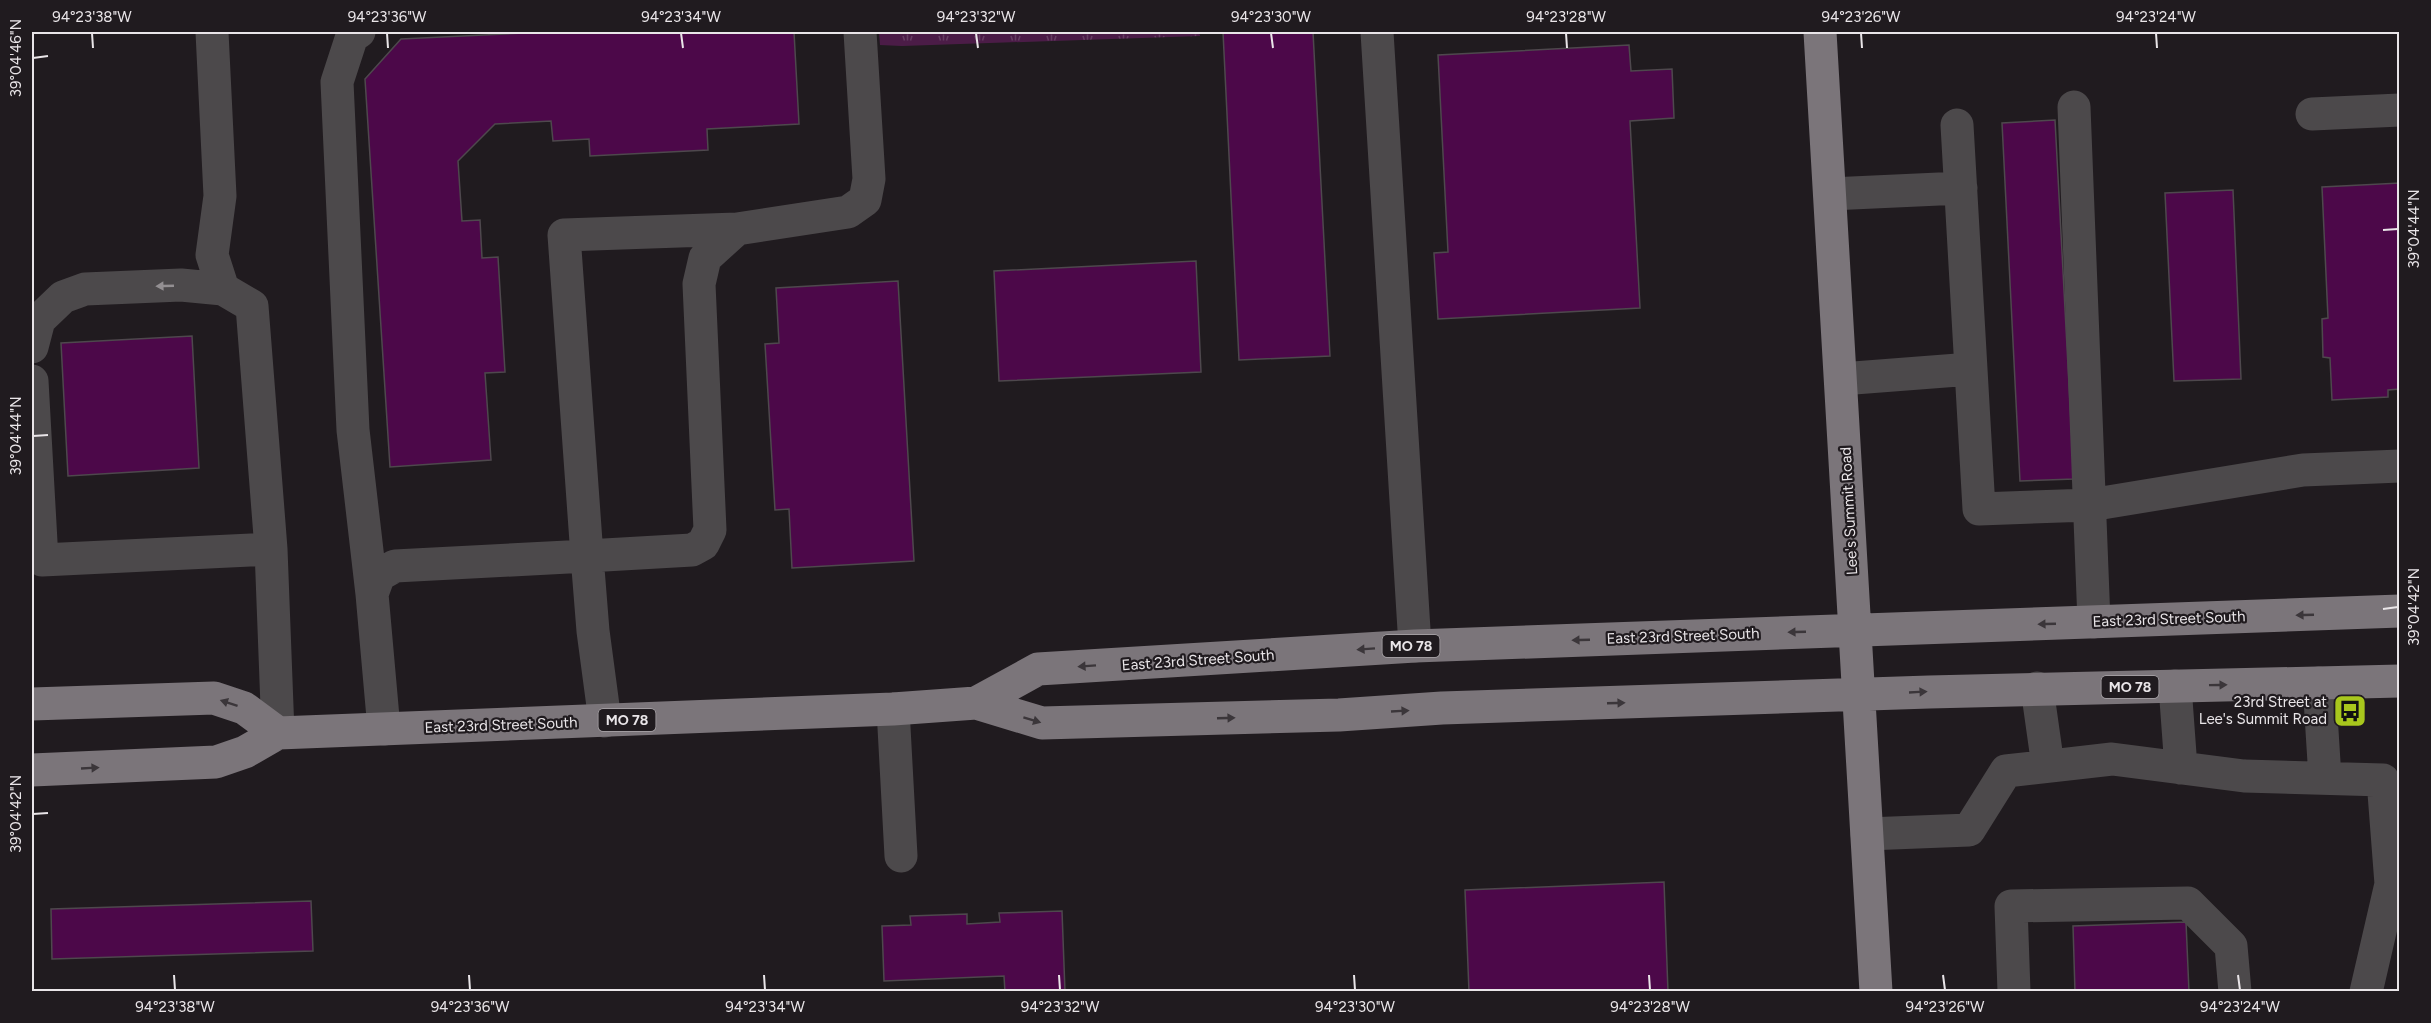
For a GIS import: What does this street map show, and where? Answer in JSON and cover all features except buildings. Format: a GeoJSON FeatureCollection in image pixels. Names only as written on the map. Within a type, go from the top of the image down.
{"type":"FeatureCollection","features":[{"type":"Feature","properties":{"kind":"main road","name":"Lee's Summit Road"},"geometry":{"type":"LineString","coordinates":[[1820,32],[1876,992]]}},
{"type":"Feature","properties":{"kind":"main road","name":"East 23rd Street South"},"geometry":{"type":"LineString","coordinates":[[976,703],[1038,669],[1415,646],[2400,611]]}},
{"type":"Feature","properties":{"kind":"main road","name":"East 23rd Street South"},"geometry":{"type":"LineString","coordinates":[[32,770],[216,762],[245,752],[278,733],[893,709],[976,703],[1042,723],[1339,715],[1453,708],[2037,688],[2400,681]]}},
{"type":"Feature","properties":{"kind":"main road"},"geometry":{"type":"LineString","coordinates":[[32,704],[214,698],[244,708],[278,733]]}},
{"type":"Feature","properties":{"kind":"lane"},"geometry":{"type":"LineString","coordinates":[[212,32],[220,196],[212,255],[223,289]]}},
{"type":"Feature","properties":{"kind":"lane"},"geometry":{"type":"LineString","coordinates":[[359,32],[352,36],[337,82],[353,430],[372,594],[384,729]]}},
{"type":"Feature","properties":{"kind":"lane"},"geometry":{"type":"LineString","coordinates":[[604,721],[593,632],[564,235],[737,229],[848,212],[865,200],[869,179],[860,32]]}},
{"type":"Feature","properties":{"kind":"lane"},"geometry":{"type":"LineString","coordinates":[[1377,32],[1415,646]]}},
{"type":"Feature","properties":{"kind":"lane"},"geometry":{"type":"LineString","coordinates":[[2074,107],[2094,622]]}},
{"type":"Feature","properties":{"kind":"lane"},"geometry":{"type":"LineString","coordinates":[[2312,114],[2400,110]]}},
{"type":"Feature","properties":{"kind":"lane"},"geometry":{"type":"LineString","coordinates":[[1957,125],[1979,509],[2090,505],[2303,470],[2400,466]]}},
{"type":"Feature","properties":{"kind":"lane"},"geometry":{"type":"LineString","coordinates":[[1830,194],[1961,188]]}},
{"type":"Feature","properties":{"kind":"lane"},"geometry":{"type":"LineString","coordinates":[[372,594],[379,575],[395,566],[692,550],[703,544],[710,530],[699,284],[705,258],[737,229]]}},
{"type":"Feature","properties":{"kind":"lane"},"geometry":{"type":"LineString","coordinates":[[32,347],[39,320],[63,297],[85,289],[181,285],[223,289],[252,306],[271,549],[278,733]]}},
{"type":"Feature","properties":{"kind":"lane"},"geometry":{"type":"LineString","coordinates":[[1840,379],[1971,369]]}},
{"type":"Feature","properties":{"kind":"lane"},"geometry":{"type":"LineString","coordinates":[[32,381],[42,560],[271,549]]}},
{"type":"Feature","properties":{"kind":"lane"},"geometry":{"type":"LineString","coordinates":[[2319,683],[2325,778]]}},
{"type":"Feature","properties":{"kind":"lane"},"geometry":{"type":"LineString","coordinates":[[2175,686],[2181,768]]}},
{"type":"Feature","properties":{"kind":"lane"},"geometry":{"type":"LineString","coordinates":[[2037,688],[2048,766]]}},
{"type":"Feature","properties":{"kind":"lane"},"geometry":{"type":"LineString","coordinates":[[893,709],[902,856]]}},
{"type":"Feature","properties":{"kind":"lane"},"geometry":{"type":"LineString","coordinates":[[1867,834],[1969,830],[2006,771],[2112,759],[2244,776],[2383,780],[2391,884],[2366,992]]}},
{"type":"Feature","properties":{"kind":"lane"},"geometry":{"type":"LineString","coordinates":[[2014,992],[2012,906],[2188,903],[2232,946],[2235,992]]}},
{"type":"Feature","properties":{"kind":"green space"},"geometry":{"type":"Polygon","coordinates":[[[879,32],[1199,32],[1200,36],[902,46],[880,45],[879,32]]]}},
{"type":"Feature","properties":{"kind":"place","name":"23rd Street at Lee's Summit Road"},"geometry":{"type":"Point","coordinates":[2350,711]}}]}
